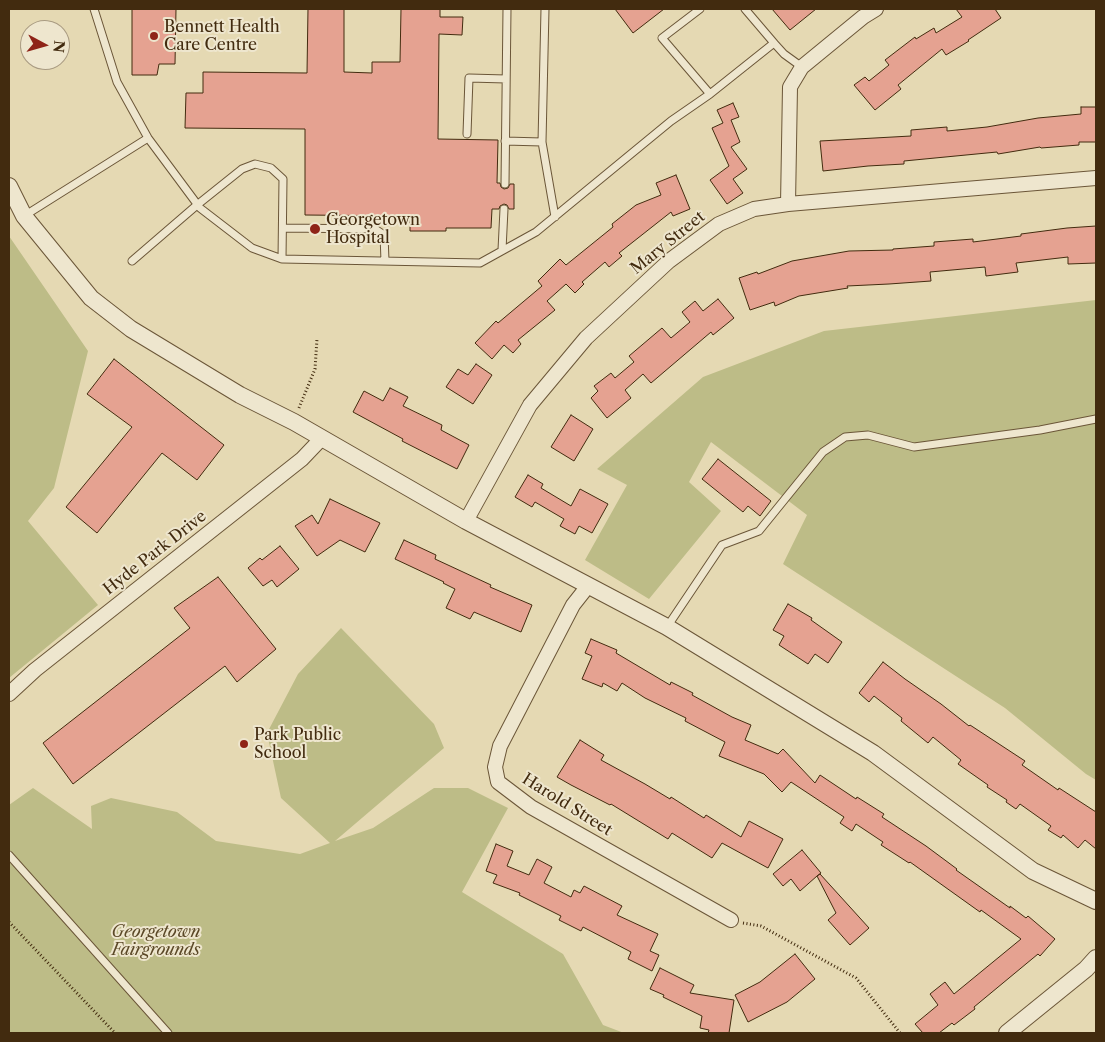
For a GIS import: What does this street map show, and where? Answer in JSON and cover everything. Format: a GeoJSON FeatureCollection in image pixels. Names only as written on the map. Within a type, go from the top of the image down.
{"type":"FeatureCollection","features":[{"type":"Feature","properties":{"kind":"street"},"geometry":{"type":"LineString","coordinates":[[788,204],[790,87],[802,67],[863,17],[876,9]]}},
{"type":"Feature","properties":{"kind":"street","name":"Mary Street"},"geometry":{"type":"LineString","coordinates":[[466,521],[530,405],[586,338],[669,262],[719,224],[754,209],[788,204],[1096,178]]}},
{"type":"Feature","properties":{"kind":"street"},"geometry":{"type":"LineString","coordinates":[[9,186],[24,216],[91,298],[130,330],[240,395],[294,422],[466,521],[667,627],[873,753],[1032,871],[1096,901]]}},
{"type":"Feature","properties":{"kind":"street","name":"Hyde Park Drive"},"geometry":{"type":"LineString","coordinates":[[9,694],[35,670],[302,459],[322,438]]}},
{"type":"Feature","properties":{"kind":"street","name":"Harold Street"},"geometry":{"type":"LineString","coordinates":[[588,586],[573,605],[500,746],[495,767],[498,782],[531,807],[731,920]]}},
{"type":"Feature","properties":{"kind":"street"},"geometry":{"type":"LineString","coordinates":[[1007,1033],[1086,970],[1096,958]]}},
{"type":"Feature","properties":{"kind":"lane"},"geometry":{"type":"LineString","coordinates":[[94,9],[117,82],[148,138],[197,205],[252,248],[282,259],[480,263],[536,232],[671,121],[710,94],[774,43]]}},
{"type":"Feature","properties":{"kind":"lane"},"geometry":{"type":"LineString","coordinates":[[505,184],[508,9]]}},
{"type":"Feature","properties":{"kind":"lane"},"geometry":{"type":"LineString","coordinates":[[545,9],[542,142],[555,216]]}},
{"type":"Feature","properties":{"kind":"lane"},"geometry":{"type":"LineString","coordinates":[[700,9],[662,38],[710,94]]}},
{"type":"Feature","properties":{"kind":"lane"},"geometry":{"type":"LineString","coordinates":[[744,9],[784,54],[802,67]]}},
{"type":"Feature","properties":{"kind":"lane"},"geometry":{"type":"LineString","coordinates":[[467,134],[468,78],[506,78]]}},
{"type":"Feature","properties":{"kind":"lane"},"geometry":{"type":"LineString","coordinates":[[24,216],[148,138]]}},
{"type":"Feature","properties":{"kind":"lane"},"geometry":{"type":"LineString","coordinates":[[505,141],[542,142]]}},
{"type":"Feature","properties":{"kind":"lane"},"geometry":{"type":"LineString","coordinates":[[132,262],[197,205],[242,169],[255,164],[271,168],[283,180],[282,259]]}},
{"type":"Feature","properties":{"kind":"lane"},"geometry":{"type":"LineString","coordinates":[[502,250],[504,209]]}},
{"type":"Feature","properties":{"kind":"lane"},"geometry":{"type":"LineString","coordinates":[[283,228],[376,229],[384,235],[385,261]]}},
{"type":"Feature","properties":{"kind":"lane"},"geometry":{"type":"LineString","coordinates":[[667,627],[722,545],[759,531],[823,452],[845,437],[868,436],[914,447],[1040,430],[1096,419]]}},
{"type":"Feature","properties":{"kind":"lane"},"geometry":{"type":"LineString","coordinates":[[9,855],[168,1033]]}},
{"type":"Feature","properties":{"kind":"path"},"geometry":{"type":"LineString","coordinates":[[294,422],[315,369],[317,339]]}},
{"type":"Feature","properties":{"kind":"path"},"geometry":{"type":"LineString","coordinates":[[731,920],[762,926],[856,978],[900,1033]]}},
{"type":"Feature","properties":{"kind":"path"},"geometry":{"type":"LineString","coordinates":[[9,922],[114,1033]]}},
{"type":"Feature","properties":{"kind":"green space"},"geometry":{"type":"Polygon","coordinates":[[[9,236],[88,351],[54,488],[28,521],[98,605],[9,678],[9,236]]]}},
{"type":"Feature","properties":{"kind":"green space"},"geometry":{"type":"Polygon","coordinates":[[[1096,300],[1096,780],[1005,708],[783,564],[807,515],[711,442],[689,482],[721,511],[649,599],[585,560],[627,485],[597,469],[703,377],[824,331],[1096,300]]]}},
{"type":"Feature","properties":{"kind":"green space","name":"Georgetown Fairgrounds"},"geometry":{"type":"Polygon","coordinates":[[[341,628],[434,724],[444,748],[335,841],[373,828],[434,788],[468,788],[508,808],[462,892],[563,954],[603,1025],[624,1033],[9,1033],[9,805],[33,788],[92,829],[91,806],[111,798],[177,812],[216,841],[300,854],[330,843],[281,798],[267,733],[298,674],[341,628]]]}},
{"type":"Feature","properties":{"kind":"building","name":"Bennett Health Care Centre"},"geometry":{"type":"Polygon","coordinates":[[[132,9],[176,9],[175,64],[159,64],[157,75],[132,75],[132,9]]]}},
{"type":"Feature","properties":{"kind":"building"},"geometry":{"type":"Polygon","coordinates":[[[308,9],[344,9],[344,72],[372,73],[372,62],[400,62],[401,9],[440,9],[440,17],[463,17],[462,35],[439,34],[438,139],[498,140],[497,183],[500,183],[504,189],[508,188],[510,184],[514,184],[514,209],[509,209],[504,204],[499,209],[492,209],[491,228],[446,228],[446,231],[410,231],[410,216],[305,215],[305,129],[185,128],[186,93],[203,93],[203,72],[307,73],[308,9]]]}},
{"type":"Feature","properties":{"kind":"building"},"geometry":{"type":"Polygon","coordinates":[[[615,9],[664,9],[633,33],[615,9]]]}},
{"type":"Feature","properties":{"kind":"building"},"geometry":{"type":"Polygon","coordinates":[[[772,9],[816,9],[790,30],[772,9]]]}},
{"type":"Feature","properties":{"kind":"building"},"geometry":{"type":"Polygon","coordinates":[[[956,9],[995,9],[1001,18],[946,55],[942,49],[898,85],[901,89],[875,110],[854,85],[865,77],[869,81],[889,65],[885,60],[915,37],[916,39],[934,28],[936,33],[962,17],[956,9]]]}},
{"type":"Feature","properties":{"kind":"building"},"geometry":{"type":"Polygon","coordinates":[[[733,103],[739,117],[731,120],[740,142],[731,147],[747,169],[733,179],[743,193],[727,204],[710,180],[729,166],[712,128],[723,123],[717,110],[733,103]]]}},
{"type":"Feature","properties":{"kind":"building"},"geometry":{"type":"Polygon","coordinates":[[[1081,107],[1096,107],[1096,142],[1079,142],[1079,145],[1040,147],[998,154],[997,152],[904,161],[904,164],[823,171],[820,141],[911,136],[911,130],[947,127],[947,131],[987,127],[1038,118],[1081,114],[1081,107]]]}},
{"type":"Feature","properties":{"kind":"building"},"geometry":{"type":"Polygon","coordinates":[[[676,175],[690,209],[673,216],[671,212],[619,253],[622,256],[609,267],[605,262],[582,282],[584,284],[575,293],[566,284],[547,301],[555,310],[518,340],[521,344],[513,353],[504,345],[492,359],[475,343],[496,321],[498,323],[542,286],[538,281],[560,259],[566,265],[613,227],[612,224],[636,205],[661,195],[656,183],[676,175]]]}},
{"type":"Feature","properties":{"kind":"building"},"geometry":{"type":"Polygon","coordinates":[[[1096,226],[1096,263],[1068,264],[1068,257],[1016,263],[1018,272],[986,276],[985,267],[930,272],[931,281],[847,286],[848,288],[799,296],[775,306],[774,302],[750,310],[739,278],[757,272],[758,274],[792,261],[849,251],[893,250],[934,246],[934,242],[973,239],[973,242],[1067,228],[1096,226]]]}},
{"type":"Feature","properties":{"kind":"building"},"geometry":{"type":"Polygon","coordinates":[[[718,299],[734,318],[713,335],[711,332],[651,383],[643,374],[625,390],[631,398],[607,418],[591,398],[598,391],[594,386],[611,373],[615,378],[634,362],[629,356],[662,328],[671,338],[690,322],[682,312],[695,301],[703,311],[718,299]]]}},
{"type":"Feature","properties":{"kind":"building"},"geometry":{"type":"Polygon","coordinates":[[[114,359],[224,445],[197,480],[162,453],[97,533],[66,507],[132,427],[87,394],[114,359]]]}},
{"type":"Feature","properties":{"kind":"building"},"geometry":{"type":"Polygon","coordinates":[[[476,364],[492,375],[473,404],[446,387],[458,369],[468,375],[476,364]]]}},
{"type":"Feature","properties":{"kind":"building"},"geometry":{"type":"Polygon","coordinates":[[[390,388],[408,397],[403,406],[442,425],[441,430],[469,445],[457,469],[402,441],[403,439],[353,412],[364,391],[383,401],[390,388]]]}},
{"type":"Feature","properties":{"kind":"building"},"geometry":{"type":"Polygon","coordinates":[[[571,415],[593,429],[574,461],[551,447],[571,415]]]}},
{"type":"Feature","properties":{"kind":"building"},"geometry":{"type":"Polygon","coordinates":[[[718,459],[771,501],[760,516],[748,506],[743,512],[702,479],[718,459]]]}},
{"type":"Feature","properties":{"kind":"building"},"geometry":{"type":"Polygon","coordinates":[[[528,475],[543,484],[541,488],[571,506],[580,489],[608,504],[592,533],[579,526],[575,534],[560,526],[564,519],[535,502],[532,507],[515,497],[528,475]]]}},
{"type":"Feature","properties":{"kind":"building"},"geometry":{"type":"Polygon","coordinates":[[[330,499],[380,523],[365,552],[340,540],[317,556],[295,526],[312,515],[318,524],[330,499]]]}},
{"type":"Feature","properties":{"kind":"building"},"geometry":{"type":"Polygon","coordinates":[[[404,540],[436,555],[435,559],[491,585],[490,587],[532,605],[521,632],[474,612],[470,619],[446,608],[455,589],[395,559],[404,540]]]}},
{"type":"Feature","properties":{"kind":"building"},"geometry":{"type":"Polygon","coordinates":[[[280,546],[299,569],[277,587],[272,580],[263,586],[248,568],[280,546]]]}},
{"type":"Feature","properties":{"kind":"building"},"geometry":{"type":"Polygon","coordinates":[[[218,577],[276,649],[237,682],[225,666],[73,784],[43,743],[190,628],[174,608],[218,577]]]}},
{"type":"Feature","properties":{"kind":"building"},"geometry":{"type":"Polygon","coordinates":[[[788,604],[812,618],[811,620],[842,642],[828,663],[815,654],[808,664],[779,645],[784,636],[773,630],[788,604]]]}},
{"type":"Feature","properties":{"kind":"building"},"geometry":{"type":"Polygon","coordinates":[[[591,639],[617,650],[616,653],[670,685],[671,682],[732,717],[751,725],[745,740],[778,754],[783,749],[815,783],[820,775],[856,799],[857,797],[884,814],[882,817],[926,846],[1010,908],[1010,906],[1026,918],[1028,916],[1055,939],[1040,956],[1038,954],[954,1025],[952,1023],[939,1033],[923,1033],[915,1024],[938,1005],[930,994],[945,982],[954,994],[1021,939],[910,862],[881,845],[883,842],[856,824],[852,831],[840,823],[844,817],[791,782],[782,792],[764,774],[719,756],[725,742],[685,721],[686,718],[645,698],[622,683],[617,691],[603,683],[602,687],[582,679],[592,656],[585,653],[591,639]]]}},
{"type":"Feature","properties":{"kind":"building"},"geometry":{"type":"Polygon","coordinates":[[[883,662],[969,726],[1025,761],[1022,765],[1058,790],[1059,788],[1096,812],[1096,849],[1085,840],[1078,848],[1063,835],[1061,838],[1048,830],[1051,826],[1020,804],[1016,809],[1006,802],[1007,800],[987,787],[988,785],[958,764],[961,760],[933,737],[928,743],[901,721],[902,718],[874,696],[869,702],[859,693],[883,662]]]}},
{"type":"Feature","properties":{"kind":"building"},"geometry":{"type":"Polygon","coordinates":[[[580,740],[604,755],[601,760],[670,799],[671,797],[704,818],[706,815],[741,837],[749,821],[783,839],[768,868],[722,843],[712,858],[672,833],[668,839],[611,804],[557,777],[580,740]]]}},
{"type":"Feature","properties":{"kind":"building"},"geometry":{"type":"Polygon","coordinates":[[[496,844],[513,851],[507,866],[529,875],[537,859],[552,867],[544,883],[571,897],[574,890],[580,893],[584,886],[622,906],[617,915],[658,934],[650,951],[659,955],[652,971],[628,959],[631,952],[583,927],[581,931],[559,920],[561,916],[519,895],[520,893],[493,883],[497,875],[486,871],[496,844]]]}},
{"type":"Feature","properties":{"kind":"building"},"geometry":{"type":"Polygon","coordinates":[[[802,850],[821,873],[800,891],[791,879],[783,886],[773,874],[802,850]]]}},
{"type":"Feature","properties":{"kind":"building"},"geometry":{"type":"Polygon","coordinates":[[[820,874],[869,928],[850,945],[828,920],[836,913],[817,876],[820,874]]]}},
{"type":"Feature","properties":{"kind":"building"},"geometry":{"type":"Polygon","coordinates":[[[795,954],[815,979],[787,1002],[748,1022],[735,995],[760,982],[795,954]]]}},
{"type":"Feature","properties":{"kind":"building"},"geometry":{"type":"Polygon","coordinates":[[[660,968],[694,985],[690,993],[734,1000],[729,1033],[708,1033],[709,1030],[700,1028],[702,1016],[650,989],[660,968]]]}},
{"type":"Feature","properties":{"kind":"place","name":"Bennett Health Care Centre"},"geometry":{"type":"Point","coordinates":[154,36]}},
{"type":"Feature","properties":{"kind":"place","name":"Georgetown Hospital"},"geometry":{"type":"Point","coordinates":[315,229]}},
{"type":"Feature","properties":{"kind":"place","name":"Park Public School"},"geometry":{"type":"Point","coordinates":[244,744]}}]}
